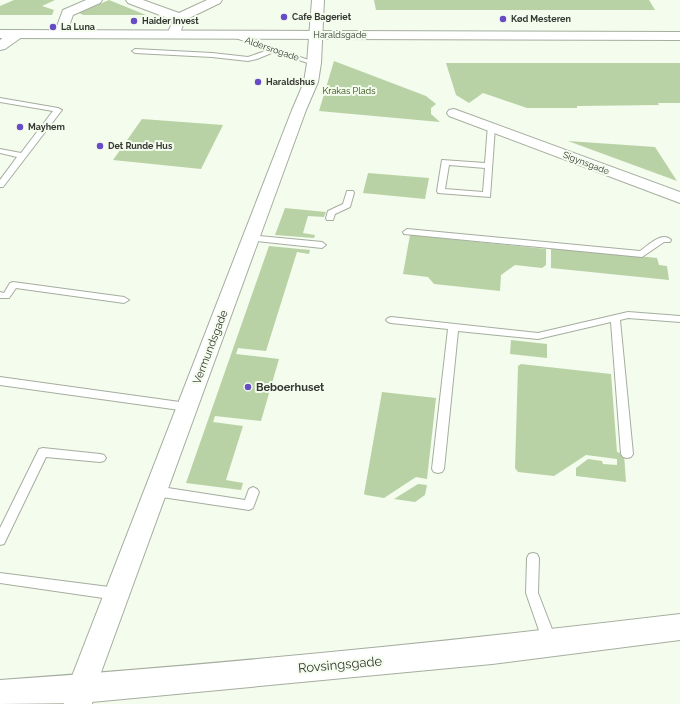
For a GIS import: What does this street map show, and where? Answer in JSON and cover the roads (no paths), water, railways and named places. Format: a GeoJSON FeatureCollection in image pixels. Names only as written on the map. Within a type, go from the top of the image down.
{"type":"FeatureCollection","features":[{"type":"Feature","properties":{"kind":"street"},"geometry":{"type":"LineString","coordinates":[[60,34],[68,13],[96,0]]}},
{"type":"Feature","properties":{"kind":"street"},"geometry":{"type":"LineString","coordinates":[[132,0],[180,18]]}},
{"type":"Feature","properties":{"kind":"street"},"geometry":{"type":"LineString","coordinates":[[173,35],[180,18],[216,0]]}},
{"type":"Feature","properties":{"kind":"street","name":"Vermundsgade"},"geometry":{"type":"LineString","coordinates":[[79,697],[298,110],[311,82],[314,62],[318,0]]}},
{"type":"Feature","properties":{"kind":"street","name":"Haraldsgade"},"geometry":{"type":"LineString","coordinates":[[0,34],[680,36]]}},
{"type":"Feature","properties":{"kind":"street"},"geometry":{"type":"LineString","coordinates":[[0,46],[17,34]]}},
{"type":"Feature","properties":{"kind":"street","name":"Sigynsgade"},"geometry":{"type":"LineString","coordinates":[[454,113],[680,198]]}},
{"type":"Feature","properties":{"kind":"street","name":"Rovsingsgade"},"geometry":{"type":"LineString","coordinates":[[0,695],[79,697],[680,627]]}},
{"type":"Feature","properties":{"kind":"lane","name":"Aldersrogade"},"geometry":{"type":"LineString","coordinates":[[230,34],[274,50],[314,62]]}},
{"type":"Feature","properties":{"kind":"lane"},"geometry":{"type":"LineString","coordinates":[[135,51],[212,55],[248,59],[255,58],[274,50]]}},
{"type":"Feature","properties":{"kind":"lane"},"geometry":{"type":"LineString","coordinates":[[0,100],[58,110],[0,185]]}},
{"type":"Feature","properties":{"kind":"lane"},"geometry":{"type":"LineString","coordinates":[[489,166],[445,162],[442,191],[487,194],[489,166],[491,127]]}},
{"type":"Feature","properties":{"kind":"lane"},"geometry":{"type":"LineString","coordinates":[[0,151],[22,156]]}},
{"type":"Feature","properties":{"kind":"lane"},"geometry":{"type":"LineString","coordinates":[[330,218],[331,213],[347,205],[350,193]]}},
{"type":"Feature","properties":{"kind":"lane"},"geometry":{"type":"LineString","coordinates":[[407,232],[642,254],[663,239],[667,240]]}},
{"type":"Feature","properties":{"kind":"lane"},"geometry":{"type":"LineString","coordinates":[[250,238],[322,245]]}},
{"type":"Feature","properties":{"kind":"lane"},"geometry":{"type":"LineString","coordinates":[[0,295],[6,296],[13,285],[124,300]]}},
{"type":"Feature","properties":{"kind":"lane"},"geometry":{"type":"LineString","coordinates":[[391,320],[538,336],[628,315],[680,319]]}},
{"type":"Feature","properties":{"kind":"lane"},"geometry":{"type":"LineString","coordinates":[[616,318],[627,454]]}},
{"type":"Feature","properties":{"kind":"lane"},"geometry":{"type":"LineString","coordinates":[[438,469],[453,327]]}},
{"type":"Feature","properties":{"kind":"lane"},"geometry":{"type":"LineString","coordinates":[[0,381],[187,407]]}},
{"type":"Feature","properties":{"kind":"lane"},"geometry":{"type":"LineString","coordinates":[[0,540],[43,452],[100,458]]}},
{"type":"Feature","properties":{"kind":"lane"},"geometry":{"type":"LineString","coordinates":[[155,491],[250,505],[253,492]]}},
{"type":"Feature","properties":{"kind":"lane"},"geometry":{"type":"LineString","coordinates":[[533,558],[532,593],[550,643]]}},
{"type":"Feature","properties":{"kind":"lane"},"geometry":{"type":"LineString","coordinates":[[0,578],[117,594]]}},
{"type":"Feature","properties":{"kind":"place","name":"Cafe Bageriet"},"geometry":{"type":"Point","coordinates":[284,17]}},
{"type":"Feature","properties":{"kind":"place","name":"Kød Mesteren"},"geometry":{"type":"Point","coordinates":[503,19]}},
{"type":"Feature","properties":{"kind":"place","name":"Haider Invest"},"geometry":{"type":"Point","coordinates":[134,21]}},
{"type":"Feature","properties":{"kind":"place","name":"La Luna"},"geometry":{"type":"Point","coordinates":[53,27]}},
{"type":"Feature","properties":{"kind":"place","name":"Haraldshus"},"geometry":{"type":"Point","coordinates":[258,82]}},
{"type":"Feature","properties":{"kind":"place","name":"Mayhem"},"geometry":{"type":"Point","coordinates":[20,127]}},
{"type":"Feature","properties":{"kind":"place","name":"Det Runde Hus"},"geometry":{"type":"Point","coordinates":[100,146]}},
{"type":"Feature","properties":{"kind":"place","name":"Beboerhuset"},"geometry":{"type":"Point","coordinates":[248,387]}},
{"type":"Feature","properties":{"kind":"park label","name":"Krakas Plads"},"geometry":{"type":"Point","coordinates":[349,91]}}]}
